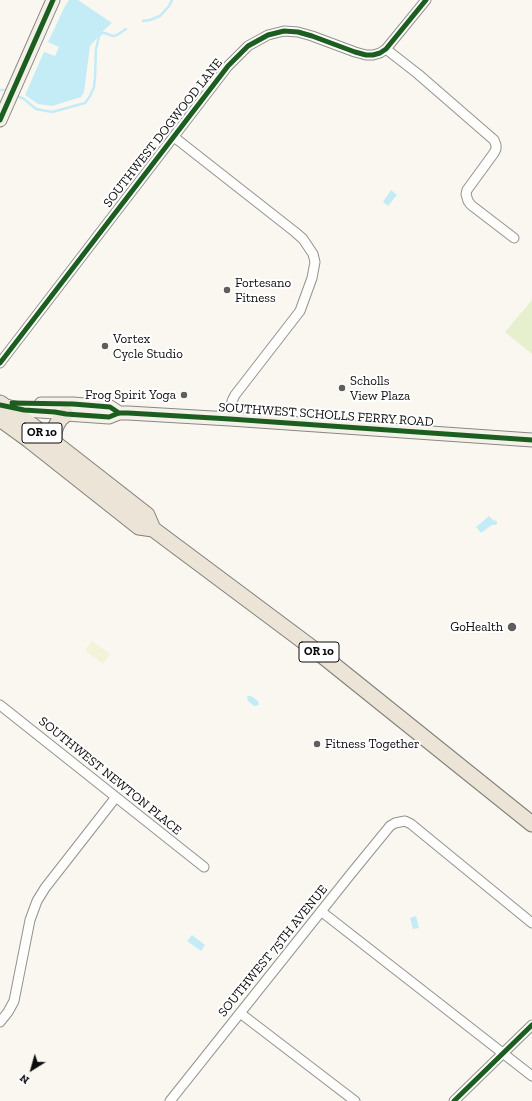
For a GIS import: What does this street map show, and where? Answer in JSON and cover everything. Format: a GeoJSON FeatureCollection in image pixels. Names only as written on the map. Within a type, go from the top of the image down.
{"type":"FeatureCollection","features":[{"type":"Feature","properties":{"kind":"main road"},"geometry":{"type":"LineString","coordinates":[[2,115],[53,0]]}},
{"type":"Feature","properties":{"kind":"main road","name":"SOUTHWEST SCHOLLS FERRY ROAD"},"geometry":{"type":"LineString","coordinates":[[1,408],[13,403],[80,405],[110,407],[119,413]]}},
{"type":"Feature","properties":{"kind":"main road","name":"SOUTHWEST SCHOLLS FERRY ROAD"},"geometry":{"type":"LineString","coordinates":[[1,408],[109,417],[119,413],[230,419],[532,440]]}},
{"type":"Feature","properties":{"kind":"main road","name":"OR 10"},"geometry":{"type":"LineString","coordinates":[[1,408],[26,421],[148,515],[153,529]]}},
{"type":"Feature","properties":{"kind":"main road","name":"OR 10"},"geometry":{"type":"LineString","coordinates":[[1,408],[24,436],[139,527],[153,529],[324,656],[532,824]]}},
{"type":"Feature","properties":{"kind":"main road"},"geometry":{"type":"LineString","coordinates":[[54,442],[56,426],[60,419],[66,414]]}},
{"type":"Feature","properties":{"kind":"street"},"geometry":{"type":"LineString","coordinates":[[426,0],[386,49],[418,74],[494,140],[496,145],[494,154],[467,190],[466,194],[471,205],[514,238]]}},
{"type":"Feature","properties":{"kind":"street","name":"SOUTHWEST DOGWOOD LANE"},"geometry":{"type":"LineString","coordinates":[[0,363],[228,66],[248,46],[268,35],[284,31],[298,32],[312,36],[366,55],[380,53],[386,49]]}},
{"type":"Feature","properties":{"kind":"street"},"geometry":{"type":"LineString","coordinates":[[174,136],[303,239],[313,254],[315,262],[312,278],[300,311],[234,395],[230,419]]}},
{"type":"Feature","properties":{"kind":"street","name":"SOUTHWEST NEWTON PLACE"},"geometry":{"type":"LineString","coordinates":[[0,705],[204,867]]}},
{"type":"Feature","properties":{"kind":"street"},"geometry":{"type":"LineString","coordinates":[[0,1022],[14,1001],[30,920],[37,900],[116,797]]}},
{"type":"Feature","properties":{"kind":"street","name":"SOUTHWEST 75TH AVENUE"},"geometry":{"type":"LineString","coordinates":[[170,1101],[390,826],[395,823],[405,821],[411,824],[532,923]]}},
{"type":"Feature","properties":{"kind":"street"},"geometry":{"type":"LineString","coordinates":[[322,912],[532,1076]]}},
{"type":"Feature","properties":{"kind":"street"},"geometry":{"type":"LineString","coordinates":[[240,1013],[355,1101]]}},
{"type":"Feature","properties":{"kind":"street"},"geometry":{"type":"LineString","coordinates":[[454,1101],[532,1025]]}},
{"type":"Feature","properties":{"kind":"green space"},"geometry":{"type":"Polygon","coordinates":[[[532,300],[532,354],[505,332],[532,300]]]}},
{"type":"Feature","properties":{"kind":"green space"},"geometry":{"type":"Polygon","coordinates":[[[92,641],[110,654],[103,664],[85,650],[92,641]]]}},
{"type":"Feature","properties":{"kind":"water"},"geometry":{"type":"Polygon","coordinates":[[[69,0],[78,0],[112,23],[90,46],[84,92],[81,97],[52,106],[38,104],[25,95],[44,52],[55,56],[59,47],[48,42],[69,0]]]}},
{"type":"Feature","properties":{"kind":"water"},"geometry":{"type":"Polygon","coordinates":[[[391,190],[397,195],[388,206],[383,202],[391,190]]]}},
{"type":"Feature","properties":{"kind":"water"},"geometry":{"type":"Polygon","coordinates":[[[489,516],[493,520],[497,521],[497,524],[492,525],[481,533],[476,527],[489,516]]]}},
{"type":"Feature","properties":{"kind":"water"},"geometry":{"type":"Polygon","coordinates":[[[247,696],[251,696],[258,701],[259,705],[254,706],[248,701],[247,696]]]}},
{"type":"Feature","properties":{"kind":"water"},"geometry":{"type":"Polygon","coordinates":[[[416,916],[419,928],[413,929],[410,918],[416,916]]]}},
{"type":"Feature","properties":{"kind":"water"},"geometry":{"type":"Polygon","coordinates":[[[192,935],[205,945],[201,951],[187,941],[192,935]]]}},
{"type":"Feature","properties":{"kind":"waterway"},"geometry":{"type":"LineString","coordinates":[[143,21],[160,16],[172,0]]}},
{"type":"Feature","properties":{"kind":"waterway"},"geometry":{"type":"LineString","coordinates":[[15,95],[24,99],[36,109],[52,112],[85,103],[94,87],[96,49],[99,36],[102,33],[113,36],[117,35],[126,29]]}},
{"type":"Feature","properties":{"kind":"waterway"},"geometry":{"type":"LineString","coordinates":[[0,90],[9,91]]}},
{"type":"Feature","properties":{"kind":"cycle path"},"geometry":{"type":"LineString","coordinates":[[0,120],[53,0]]}},
{"type":"Feature","properties":{"kind":"cycle path"},"geometry":{"type":"LineString","coordinates":[[0,363],[228,66],[248,46],[268,35],[284,31],[298,32],[355,52],[373,55],[386,49],[426,0]]}},
{"type":"Feature","properties":{"kind":"cycle path"},"geometry":{"type":"LineString","coordinates":[[12,403],[73,404],[110,407],[119,413]]}},
{"type":"Feature","properties":{"kind":"cycle path"},"geometry":{"type":"LineString","coordinates":[[0,405],[24,410],[109,417],[119,413],[128,413],[532,440]]}},
{"type":"Feature","properties":{"kind":"cycle path"},"geometry":{"type":"LineString","coordinates":[[454,1101],[532,1025]]}},
{"type":"Feature","properties":{"kind":"place","name":"Fortesano Fitness"},"geometry":{"type":"Point","coordinates":[227,290]}},
{"type":"Feature","properties":{"kind":"place","name":"Vortex Cycle Studio"},"geometry":{"type":"Point","coordinates":[105,346]}},
{"type":"Feature","properties":{"kind":"place","name":"Scholls View Plaza"},"geometry":{"type":"Point","coordinates":[342,388]}},
{"type":"Feature","properties":{"kind":"place","name":"Frog Spirit Yoga"},"geometry":{"type":"Point","coordinates":[184,395]}},
{"type":"Feature","properties":{"kind":"place","name":"GoHealth"},"geometry":{"type":"Point","coordinates":[512,627]}},
{"type":"Feature","properties":{"kind":"place","name":"Fitness Together"},"geometry":{"type":"Point","coordinates":[317,744]}}]}
